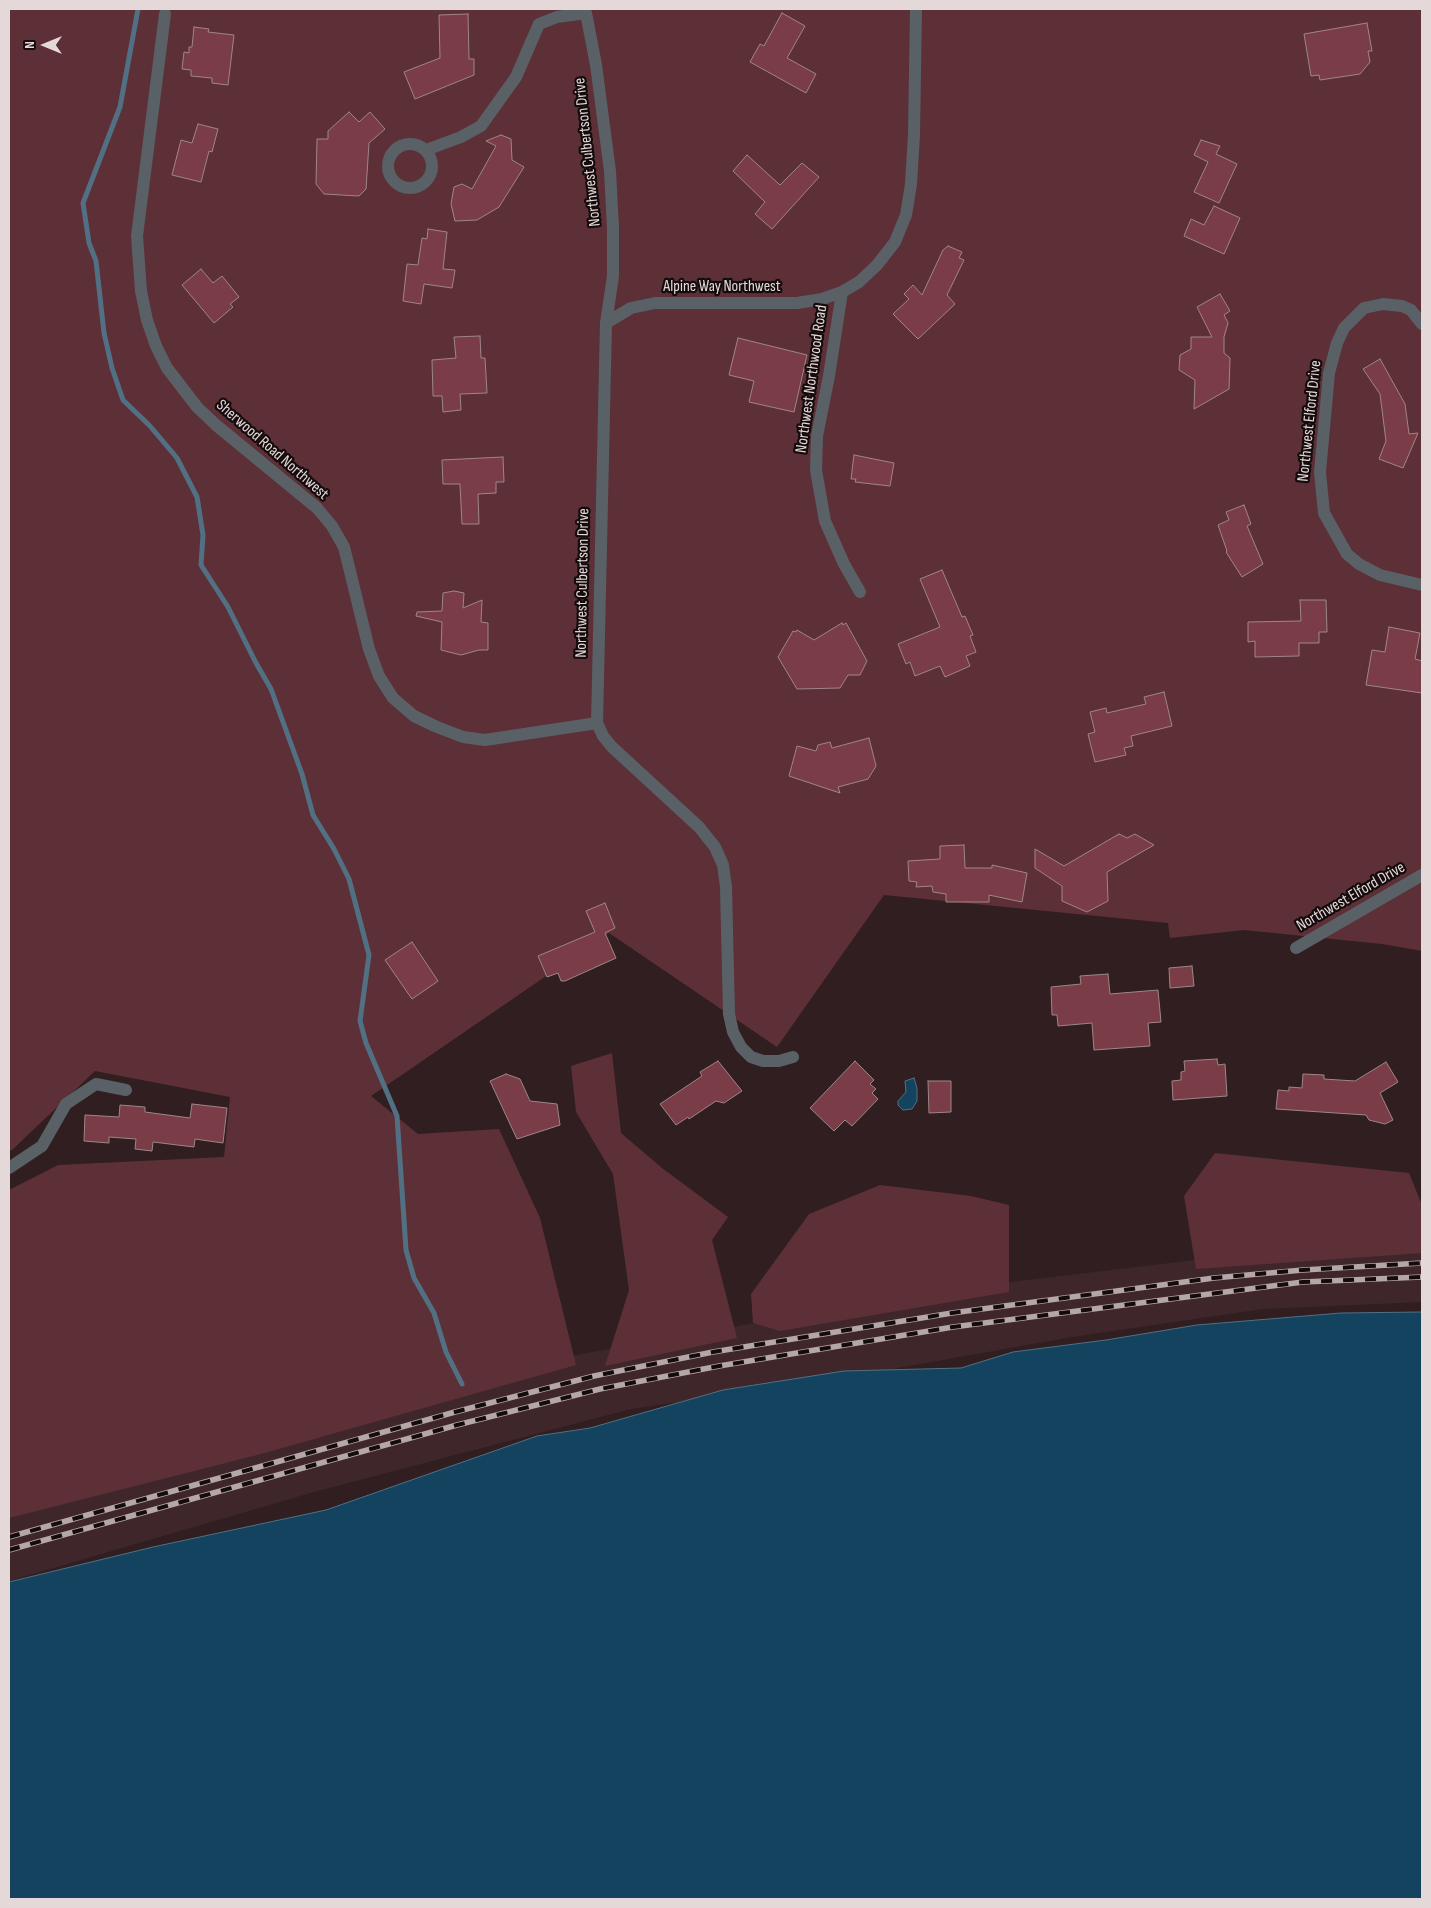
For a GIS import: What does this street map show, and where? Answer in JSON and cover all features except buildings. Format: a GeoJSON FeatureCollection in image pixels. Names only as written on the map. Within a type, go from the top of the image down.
{"type":"FeatureCollection","features":[{"type":"Feature","properties":{"kind":"street","name":"Northwest Northwood Road"},"geometry":{"type":"LineString","coordinates":[[860,592],[844,564],[825,521],[816,470],[817,436],[830,376],[842,292],[859,282],[877,265],[896,242],[906,215],[911,184],[914,135],[916,9]]}},
{"type":"Feature","properties":{"kind":"street","name":"Northwest Culbertson Drive"},"geometry":{"type":"LineString","coordinates":[[426,150],[461,137],[482,126],[516,78],[539,24],[557,17],[586,13],[596,65],[610,172],[613,276],[606,323],[597,723]]}},
{"type":"Feature","properties":{"kind":"street","name":"Sherwood Road Northwest"},"geometry":{"type":"LineString","coordinates":[[165,14],[137,236],[137,262],[147,320],[156,346],[168,368],[197,407],[216,425],[304,496],[332,526],[344,547],[369,649],[379,676],[393,698],[407,710],[437,727],[463,736],[485,740],[597,723]]}},
{"type":"Feature","properties":{"kind":"street","name":"Alpine Way Northwest"},"geometry":{"type":"LineString","coordinates":[[606,323],[631,308],[655,303],[797,303],[822,299],[842,292]]}},
{"type":"Feature","properties":{"kind":"street","name":"Northwest Elford Drive"},"geometry":{"type":"LineString","coordinates":[[1422,324],[1411,310],[1393,304],[1383,304],[1364,308],[1344,328],[1332,358],[1329,372],[1320,472],[1324,514],[1347,554],[1359,564],[1380,576],[1422,585]]}},
{"type":"Feature","properties":{"kind":"street"},"geometry":{"type":"LineString","coordinates":[[597,723],[602,736],[612,747],[699,827],[715,847],[723,865],[726,887],[730,1014],[733,1032],[741,1047],[751,1057],[764,1061],[779,1062],[793,1058]]}},
{"type":"Feature","properties":{"kind":"street","name":"Northwest Elford Drive"},"geometry":{"type":"LineString","coordinates":[[1296,948],[1422,875]]}},
{"type":"Feature","properties":{"kind":"street"},"geometry":{"type":"LineString","coordinates":[[9,1168],[42,1146],[66,1104],[96,1084],[126,1090]]}},
{"type":"Feature","properties":{"kind":"shaded area"},"geometry":{"type":"Polygon","coordinates":[[[9,9],[1422,9],[1422,951],[1382,944],[1244,930],[1170,938],[1168,923],[884,895],[777,1047],[609,933],[371,1096],[418,1134],[499,1129],[540,1218],[576,1365],[261,1454],[9,1518],[9,1190],[58,1165],[224,1157],[230,1097],[95,1071],[12,1150],[9,1150],[9,9]]]}},
{"type":"Feature","properties":{"kind":"shaded area"},"geometry":{"type":"Polygon","coordinates":[[[612,1053],[621,1133],[662,1168],[728,1217],[712,1240],[737,1338],[605,1366],[629,1290],[613,1174],[576,1112],[571,1066],[612,1053]]]}},
{"type":"Feature","properties":{"kind":"shaded area"},"geometry":{"type":"Polygon","coordinates":[[[1215,1153],[1409,1173],[1422,1205],[1422,1253],[1196,1269],[1184,1196],[1215,1153]]]}},
{"type":"Feature","properties":{"kind":"shaded area"},"geometry":{"type":"Polygon","coordinates":[[[880,1185],[971,1196],[1009,1205],[1009,1292],[780,1331],[753,1323],[751,1294],[809,1214],[880,1185]]]}},
{"type":"Feature","properties":{"kind":"shaded area"},"geometry":{"type":"Polygon","coordinates":[[[1422,1237],[1422,1302],[1263,1309],[1072,1337],[819,1382],[631,1409],[314,1492],[9,1581],[9,1507],[565,1357],[928,1292],[1253,1253],[1422,1237]]]}},
{"type":"Feature","properties":{"kind":"water"},"geometry":{"type":"Polygon","coordinates":[[[914,1078],[917,1088],[917,1101],[912,1109],[903,1110],[898,1105],[898,1101],[906,1092],[905,1081],[914,1078]]]}},
{"type":"Feature","properties":{"kind":"water"},"geometry":{"type":"Polygon","coordinates":[[[1422,1312],[1422,1899],[9,1899],[9,1582],[153,1547],[326,1510],[537,1436],[590,1428],[723,1390],[844,1371],[961,1368],[1013,1352],[1106,1340],[1197,1325],[1341,1313],[1422,1312]]]}},
{"type":"Feature","properties":{"kind":"waterway"},"geometry":{"type":"LineString","coordinates":[[138,9],[120,107],[83,203],[89,243],[96,261],[104,333],[112,368],[123,400],[150,426],[177,458],[197,497],[203,535],[201,565],[228,607],[271,689],[302,774],[313,815],[334,849],[349,879],[369,955],[360,1021],[366,1043],[397,1116],[406,1250],[414,1278],[434,1313],[446,1352],[462,1384]]}},
{"type":"Feature","properties":{"kind":"railway"},"geometry":{"type":"LineString","coordinates":[[9,1537],[455,1412],[594,1376],[713,1352],[952,1313],[1214,1278],[1303,1270],[1422,1263]]}},
{"type":"Feature","properties":{"kind":"railway"},"geometry":{"type":"LineString","coordinates":[[9,1550],[457,1425],[600,1389],[719,1366],[953,1327],[1303,1282],[1422,1277]]}}]}
